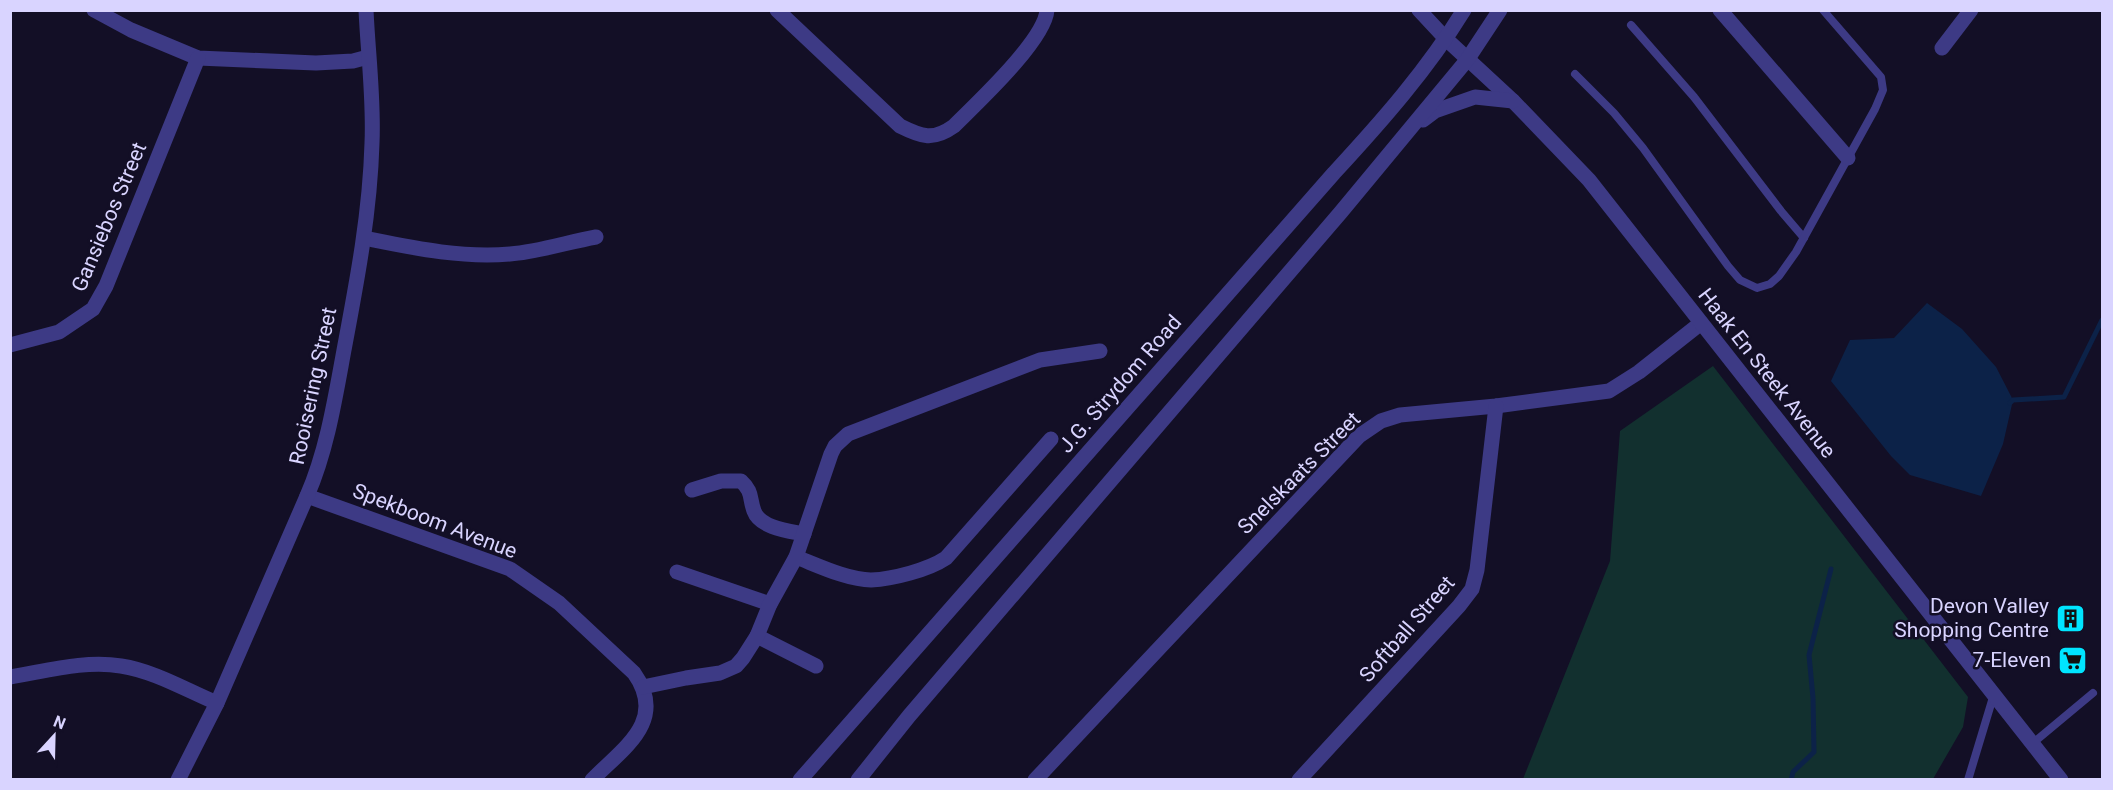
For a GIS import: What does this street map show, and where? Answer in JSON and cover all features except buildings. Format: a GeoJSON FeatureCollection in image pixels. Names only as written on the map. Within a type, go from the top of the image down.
{"type":"FeatureCollection","features":[{"type":"Feature","properties":{"kind":"street"},"geometry":{"type":"LineString","coordinates":[[94,10],[131,30],[198,58],[316,63],[353,61],[368,57]]}},
{"type":"Feature","properties":{"kind":"street","name":"Rooisering Street"},"geometry":{"type":"LineString","coordinates":[[178,780],[217,703],[317,473],[327,433],[364,238],[372,142],[366,10]]}},
{"type":"Feature","properties":{"kind":"street"},"geometry":{"type":"LineString","coordinates":[[777,10],[900,126],[920,136],[930,137],[954,126],[1028,48],[1043,27],[1047,11]]}},
{"type":"Feature","properties":{"kind":"street","name":"Haak En Steek Avenue"},"geometry":{"type":"LineString","coordinates":[[1419,10],[1467,60],[1513,101],[1589,180],[2061,780]]}},
{"type":"Feature","properties":{"kind":"street","name":"J.G. Strydom Road"},"geometry":{"type":"LineString","coordinates":[[800,780],[1392,110],[1446,39],[1464,10]]}},
{"type":"Feature","properties":{"kind":"street"},"geometry":{"type":"LineString","coordinates":[[858,780],[909,716],[1341,212],[1467,60],[1500,10]]}},
{"type":"Feature","properties":{"kind":"street"},"geometry":{"type":"LineString","coordinates":[[1720,10],[1848,158]]}},
{"type":"Feature","properties":{"kind":"street"},"geometry":{"type":"LineString","coordinates":[[1942,48],[1971,10]]}},
{"type":"Feature","properties":{"kind":"street","name":"Gansiebos Street"},"geometry":{"type":"LineString","coordinates":[[10,345],[59,332],[93,309],[106,286],[198,58]]}},
{"type":"Feature","properties":{"kind":"street"},"geometry":{"type":"LineString","coordinates":[[1412,126],[1435,111],[1467,99],[1484,97],[1513,101]]}},
{"type":"Feature","properties":{"kind":"street"},"geometry":{"type":"LineString","coordinates":[[364,238],[451,254],[485,255],[513,254],[596,237]]}},
{"type":"Feature","properties":{"kind":"street","name":"Snelskaats Street"},"geometry":{"type":"LineString","coordinates":[[1035,780],[1359,436],[1381,421],[1400,415],[1496,406],[1609,391],[1639,372],[1701,323]]}},
{"type":"Feature","properties":{"kind":"street"},"geometry":{"type":"LineString","coordinates":[[642,687],[720,673],[736,666],[757,636],[770,604],[796,557],[831,454],[835,446],[848,434],[1040,360],[1100,351]]}},
{"type":"Feature","properties":{"kind":"street","name":"Softball Street"},"geometry":{"type":"LineString","coordinates":[[1299,780],[1460,606],[1472,589],[1477,570],[1496,406]]}},
{"type":"Feature","properties":{"kind":"street"},"geometry":{"type":"LineString","coordinates":[[796,557],[846,575],[870,580],[928,568],[946,558],[1051,439]]}},
{"type":"Feature","properties":{"kind":"street"},"geometry":{"type":"LineString","coordinates":[[692,490],[721,481],[741,481],[750,492],[754,511],[762,521],[804,534]]}},
{"type":"Feature","properties":{"kind":"street","name":"Spekboom Avenue"},"geometry":{"type":"LineString","coordinates":[[307,496],[510,569],[559,603],[634,673],[642,687],[647,715],[644,723],[639,733],[592,780]]}},
{"type":"Feature","properties":{"kind":"street"},"geometry":{"type":"LineString","coordinates":[[677,573],[770,604]]}},
{"type":"Feature","properties":{"kind":"street"},"geometry":{"type":"LineString","coordinates":[[757,636],[816,666]]}},
{"type":"Feature","properties":{"kind":"street"},"geometry":{"type":"LineString","coordinates":[[10,677],[91,664],[123,666],[145,672],[217,703]]}},
{"type":"Feature","properties":{"kind":"lane"},"geometry":{"type":"LineString","coordinates":[[1575,74],[1614,113],[1643,148],[1728,266],[1740,280],[1757,288],[1770,284],[1788,266],[1878,103],[1883,84],[1881,77],[1823,10]]}},
{"type":"Feature","properties":{"kind":"lane"},"geometry":{"type":"LineString","coordinates":[[1631,25],[1689,90],[1804,238]]}},
{"type":"Feature","properties":{"kind":"lane"},"geometry":{"type":"LineString","coordinates":[[1968,780],[1994,693]]}},
{"type":"Feature","properties":{"kind":"lane"},"geometry":{"type":"LineString","coordinates":[[2032,743],[2093,693]]}},
{"type":"Feature","properties":{"kind":"green space"},"geometry":{"type":"Polygon","coordinates":[[[1713,366],[1968,697],[1963,727],[1933,779],[1523,779],[1610,561],[1620,431],[1713,366]]]}},
{"type":"Feature","properties":{"kind":"water"},"geometry":{"type":"Polygon","coordinates":[[[1927,303],[1962,329],[1996,367],[2013,400],[2003,444],[1981,496],[1910,475],[1891,456],[1831,381],[1850,340],[1894,338],[1927,303]]]}},
{"type":"Feature","properties":{"kind":"waterway"},"geometry":{"type":"LineString","coordinates":[[2010,403],[2013,400],[2064,397],[2102,320]]}},
{"type":"Feature","properties":{"kind":"waterway"},"geometry":{"type":"LineString","coordinates":[[1791,780],[1793,772],[1814,752],[1809,655],[1831,569]]}},
{"type":"Feature","properties":{"kind":"place","name":"Devon Valley Shopping Centre"},"geometry":{"type":"Point","coordinates":[2070,618]}},
{"type":"Feature","properties":{"kind":"place","name":"7-Eleven"},"geometry":{"type":"Point","coordinates":[2072,660]}}]}
